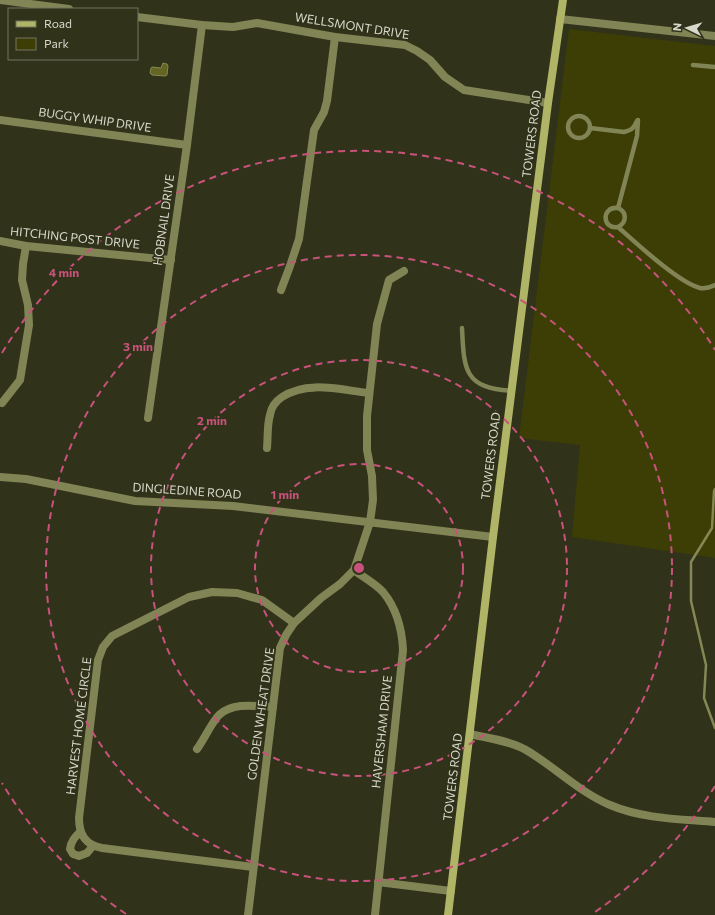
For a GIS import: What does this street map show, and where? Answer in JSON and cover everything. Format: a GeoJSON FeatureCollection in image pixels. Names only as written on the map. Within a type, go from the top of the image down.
{"type":"FeatureCollection","features":[{"type":"Feature","properties":{"kind":"main road","name":"TOWERS ROAD"},"geometry":{"type":"LineString","coordinates":[[448,915],[493,537],[548,103],[563,0]]}},
{"type":"Feature","properties":{"kind":"street"},"geometry":{"type":"LineString","coordinates":[[0,0],[61,8]]}},
{"type":"Feature","properties":{"kind":"street","name":"WELLSMONT DRIVE"},"geometry":{"type":"LineString","coordinates":[[138,17],[202,26],[233,27],[257,23],[335,37],[405,45],[430,60],[445,77],[464,90],[548,103]]}},
{"type":"Feature","properties":{"kind":"street"},"geometry":{"type":"LineString","coordinates":[[560,19],[715,36]]}},
{"type":"Feature","properties":{"kind":"street","name":"HOBNAIL DRIVE"},"geometry":{"type":"LineString","coordinates":[[148,418],[187,145],[202,26]]}},
{"type":"Feature","properties":{"kind":"street"},"geometry":{"type":"LineString","coordinates":[[281,290],[299,239],[314,130],[324,112],[327,101],[335,37]]}},
{"type":"Feature","properties":{"kind":"street","name":"BUGGY WHIP DRIVE"},"geometry":{"type":"LineString","coordinates":[[0,120],[187,145]]}},
{"type":"Feature","properties":{"kind":"street","name":"HITCHING POST DRIVE"},"geometry":{"type":"LineString","coordinates":[[0,242],[26,246],[171,260]]}},
{"type":"Feature","properties":{"kind":"street"},"geometry":{"type":"LineString","coordinates":[[2,403],[20,380],[29,325],[28,305],[22,280],[26,246]]}},
{"type":"Feature","properties":{"kind":"street","name":"GOLDEN WHEAT DRIVE"},"geometry":{"type":"LineString","coordinates":[[248,915],[280,648],[294,623],[321,598],[340,584],[354,570],[370,522],[373,500],[372,476],[366,450],[366,437],[369,393],[377,324],[389,280],[404,271]]}},
{"type":"Feature","properties":{"kind":"street"},"geometry":{"type":"LineString","coordinates":[[267,448],[270,414],[279,400],[289,392],[309,387],[369,393]]}},
{"type":"Feature","properties":{"kind":"street","name":"DINGLEDINE ROAD"},"geometry":{"type":"LineString","coordinates":[[0,476],[26,479],[136,500],[233,506],[493,537]]}},
{"type":"Feature","properties":{"kind":"street","name":"HAVERSHAM DRIVE"},"geometry":{"type":"LineString","coordinates":[[354,570],[382,592],[399,619],[403,635],[403,650],[375,915]]}},
{"type":"Feature","properties":{"kind":"street","name":"HARVEST HOME CIRCLE"},"geometry":{"type":"LineString","coordinates":[[80,832],[79,818],[98,660],[103,647],[112,636],[189,597],[212,592],[237,593],[262,600],[294,623]]}},
{"type":"Feature","properties":{"kind":"street"},"geometry":{"type":"LineString","coordinates":[[198,749],[218,716],[230,708],[245,706],[273,707]]}},
{"type":"Feature","properties":{"kind":"street"},"geometry":{"type":"LineString","coordinates":[[470,734],[516,746],[525,750],[585,792],[610,805],[624,810],[656,817],[715,822]]}},
{"type":"Feature","properties":{"kind":"street"},"geometry":{"type":"LineString","coordinates":[[93,846],[87,853],[79,856],[73,854],[70,849],[70,845],[80,832],[93,846],[253,867]]}},
{"type":"Feature","properties":{"kind":"street"},"geometry":{"type":"LineString","coordinates":[[378,882],[451,891]]}},
{"type":"Feature","properties":{"kind":"lane"},"geometry":{"type":"LineString","coordinates":[[693,65],[715,68]]}},
{"type":"Feature","properties":{"kind":"lane"},"geometry":{"type":"LineString","coordinates":[[579,116],[586,118],[590,124],[590,128],[590,131],[585,137],[578,138],[572,135],[569,126],[572,119],[579,116]]}},
{"type":"Feature","properties":{"kind":"lane"},"geometry":{"type":"LineString","coordinates":[[590,128],[624,132],[630,131],[634,128],[638,120],[637,136],[618,208]]}},
{"type":"Feature","properties":{"kind":"lane"},"geometry":{"type":"LineString","coordinates":[[611,208],[618,208],[623,211],[625,217],[624,223],[618,227],[612,227],[607,222],[606,213],[611,208]]}},
{"type":"Feature","properties":{"kind":"lane"},"geometry":{"type":"LineString","coordinates":[[618,227],[674,273],[689,283],[701,288],[715,285]]}},
{"type":"Feature","properties":{"kind":"lane"},"geometry":{"type":"LineString","coordinates":[[462,328],[465,363],[471,376],[482,386],[512,391]]}},
{"type":"Feature","properties":{"kind":"green space"},"geometry":{"type":"Polygon","coordinates":[[[569,29],[715,46],[715,558],[572,537],[580,445],[519,438],[569,29]]]}},
{"type":"Feature","properties":{"kind":"shaded area"},"geometry":{"type":"Polygon","coordinates":[[[163,63],[167,64],[168,66],[167,75],[152,75],[150,73],[152,67],[161,68],[163,63]]]}},
{"type":"Feature","properties":{"kind":"waterway"},"geometry":{"type":"LineString","coordinates":[[715,489],[712,528],[691,562],[691,601],[706,665],[704,698],[715,728]]}}]}
